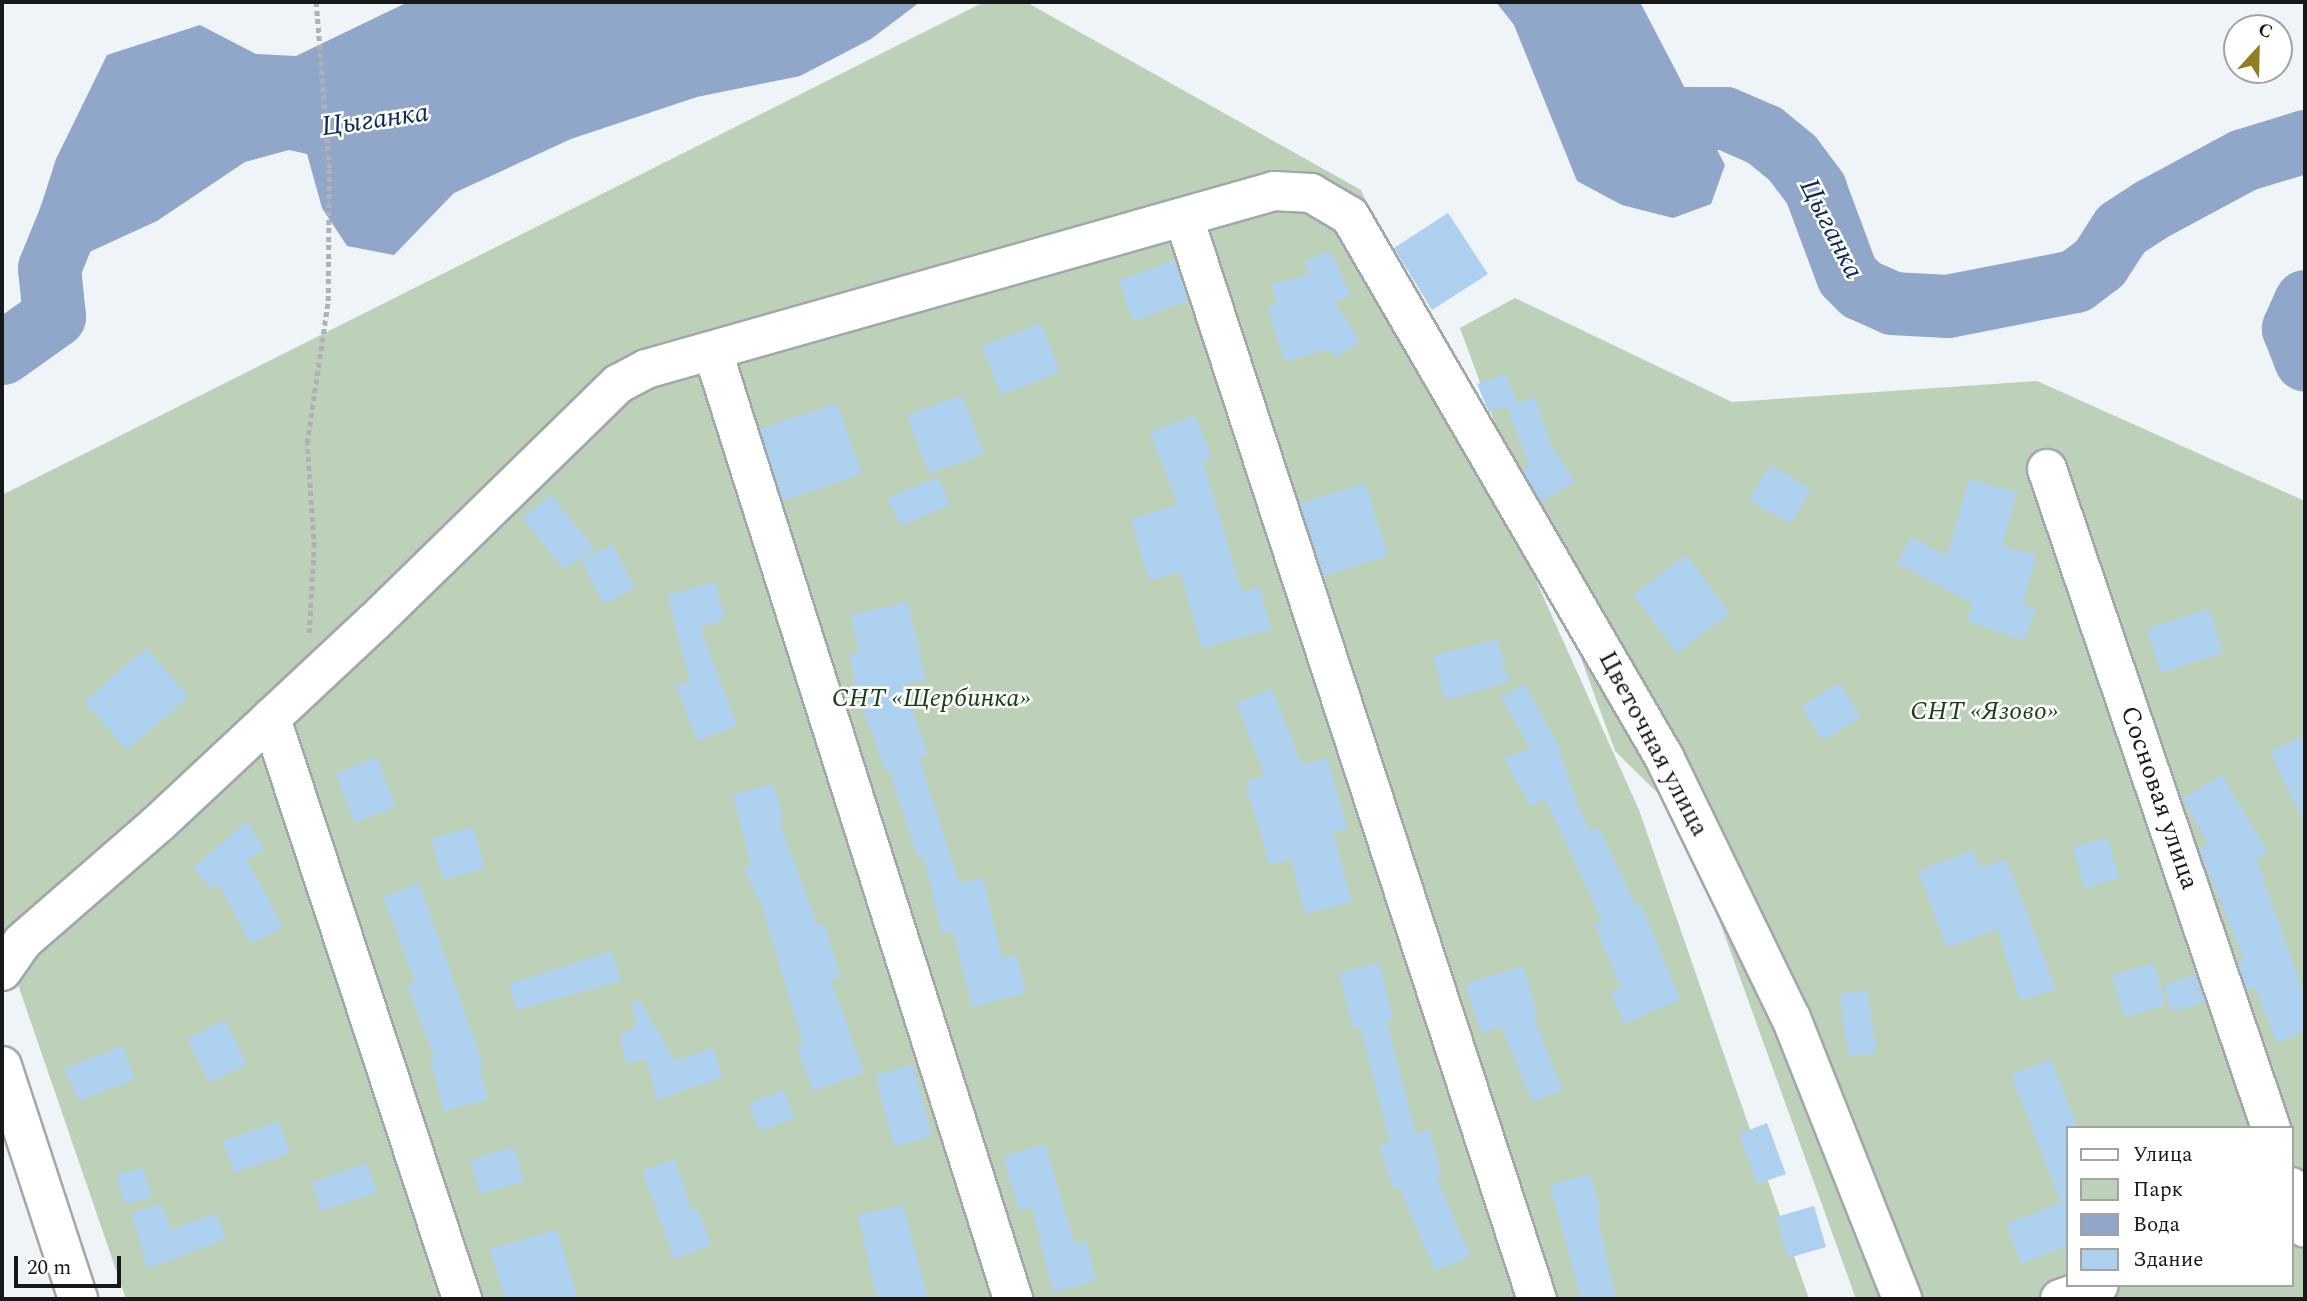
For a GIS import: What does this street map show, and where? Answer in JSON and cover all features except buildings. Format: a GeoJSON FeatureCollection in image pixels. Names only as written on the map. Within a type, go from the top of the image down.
{"type":"FeatureCollection","features":[{"type":"Feature","properties":{"kind":"street","name":"Цветочная улица"},"geometry":{"type":"LineString","coordinates":[[1184,218],[1274,191],[1311,193],[1350,216],[1664,757],[1790,1017],[1902,1299]]}},
{"type":"Feature","properties":{"kind":"street"},"geometry":{"type":"LineString","coordinates":[[2,971],[22,942],[306,686],[597,401],[646,369],[1184,218],[1538,1299]]}},
{"type":"Feature","properties":{"kind":"street"},"geometry":{"type":"LineString","coordinates":[[713,352],[1013,1299]]}},
{"type":"Feature","properties":{"kind":"street","name":"Сосновая улица"},"geometry":{"type":"LineString","coordinates":[[2047,469],[2270,1126]]}},
{"type":"Feature","properties":{"kind":"street"},"geometry":{"type":"LineString","coordinates":[[271,718],[462,1299]]}},
{"type":"Feature","properties":{"kind":"street"},"geometry":{"type":"LineString","coordinates":[[2,1066],[78,1299]]}},
{"type":"Feature","properties":{"kind":"street"},"geometry":{"type":"LineString","coordinates":[[2060,1299],[2093,1287]]}},
{"type":"Feature","properties":{"kind":"path"},"geometry":{"type":"LineString","coordinates":[[306,686],[314,547],[307,443],[328,302],[329,168],[316,2]]}},
{"type":"Feature","properties":{"kind":"green space","name":"СНТ «Щербинка»"},"geometry":{"type":"Polygon","coordinates":[[[984,2],[1026,2],[1361,190],[1639,810],[1809,1299],[126,1299],[2,938],[2,495],[984,2]]]}},
{"type":"Feature","properties":{"kind":"green space","name":"СНТ «Язово»"},"geometry":{"type":"Polygon","coordinates":[[[1515,298],[1732,402],[2037,381],[2305,501],[2305,1299],[1856,1299],[1682,817],[1615,751],[1460,328],[1515,298]]]}},
{"type":"Feature","properties":{"kind":"water"},"geometry":{"type":"Polygon","coordinates":[[[408,2],[920,2],[871,39],[800,76],[697,97],[571,139],[454,193],[394,255],[347,246],[322,208],[307,154],[289,150],[245,162],[157,221],[85,254],[58,243],[39,212],[56,159],[107,55],[200,25],[256,54],[296,56],[408,2]]]}},
{"type":"Feature","properties":{"kind":"water"},"geometry":{"type":"Polygon","coordinates":[[[1496,2],[1640,2],[1725,165],[1711,204],[1673,218],[1622,205],[1577,181],[1514,25],[1496,2]]]}},
{"type":"Feature","properties":{"kind":"waterway","name":"Цыганка"},"geometry":{"type":"LineString","coordinates":[[1564,2],[1595,95],[1605,107],[1659,118],[1725,118],[1764,135],[1792,158],[1815,189],[1847,275],[1861,289],[1892,303],[1947,306],[2075,281],[2099,263],[2121,229],[2150,210],[2243,160],[2305,141]]}},
{"type":"Feature","properties":{"kind":"waterway","name":"Цыганка"},"geometry":{"type":"LineString","coordinates":[[2,353],[54,316],[49,268],[91,165]]}},
{"type":"Feature","properties":{"kind":"waterway","name":"Цыганка"},"geometry":{"type":"LineString","coordinates":[[2305,301],[2293,328],[2305,360]]}}]}
